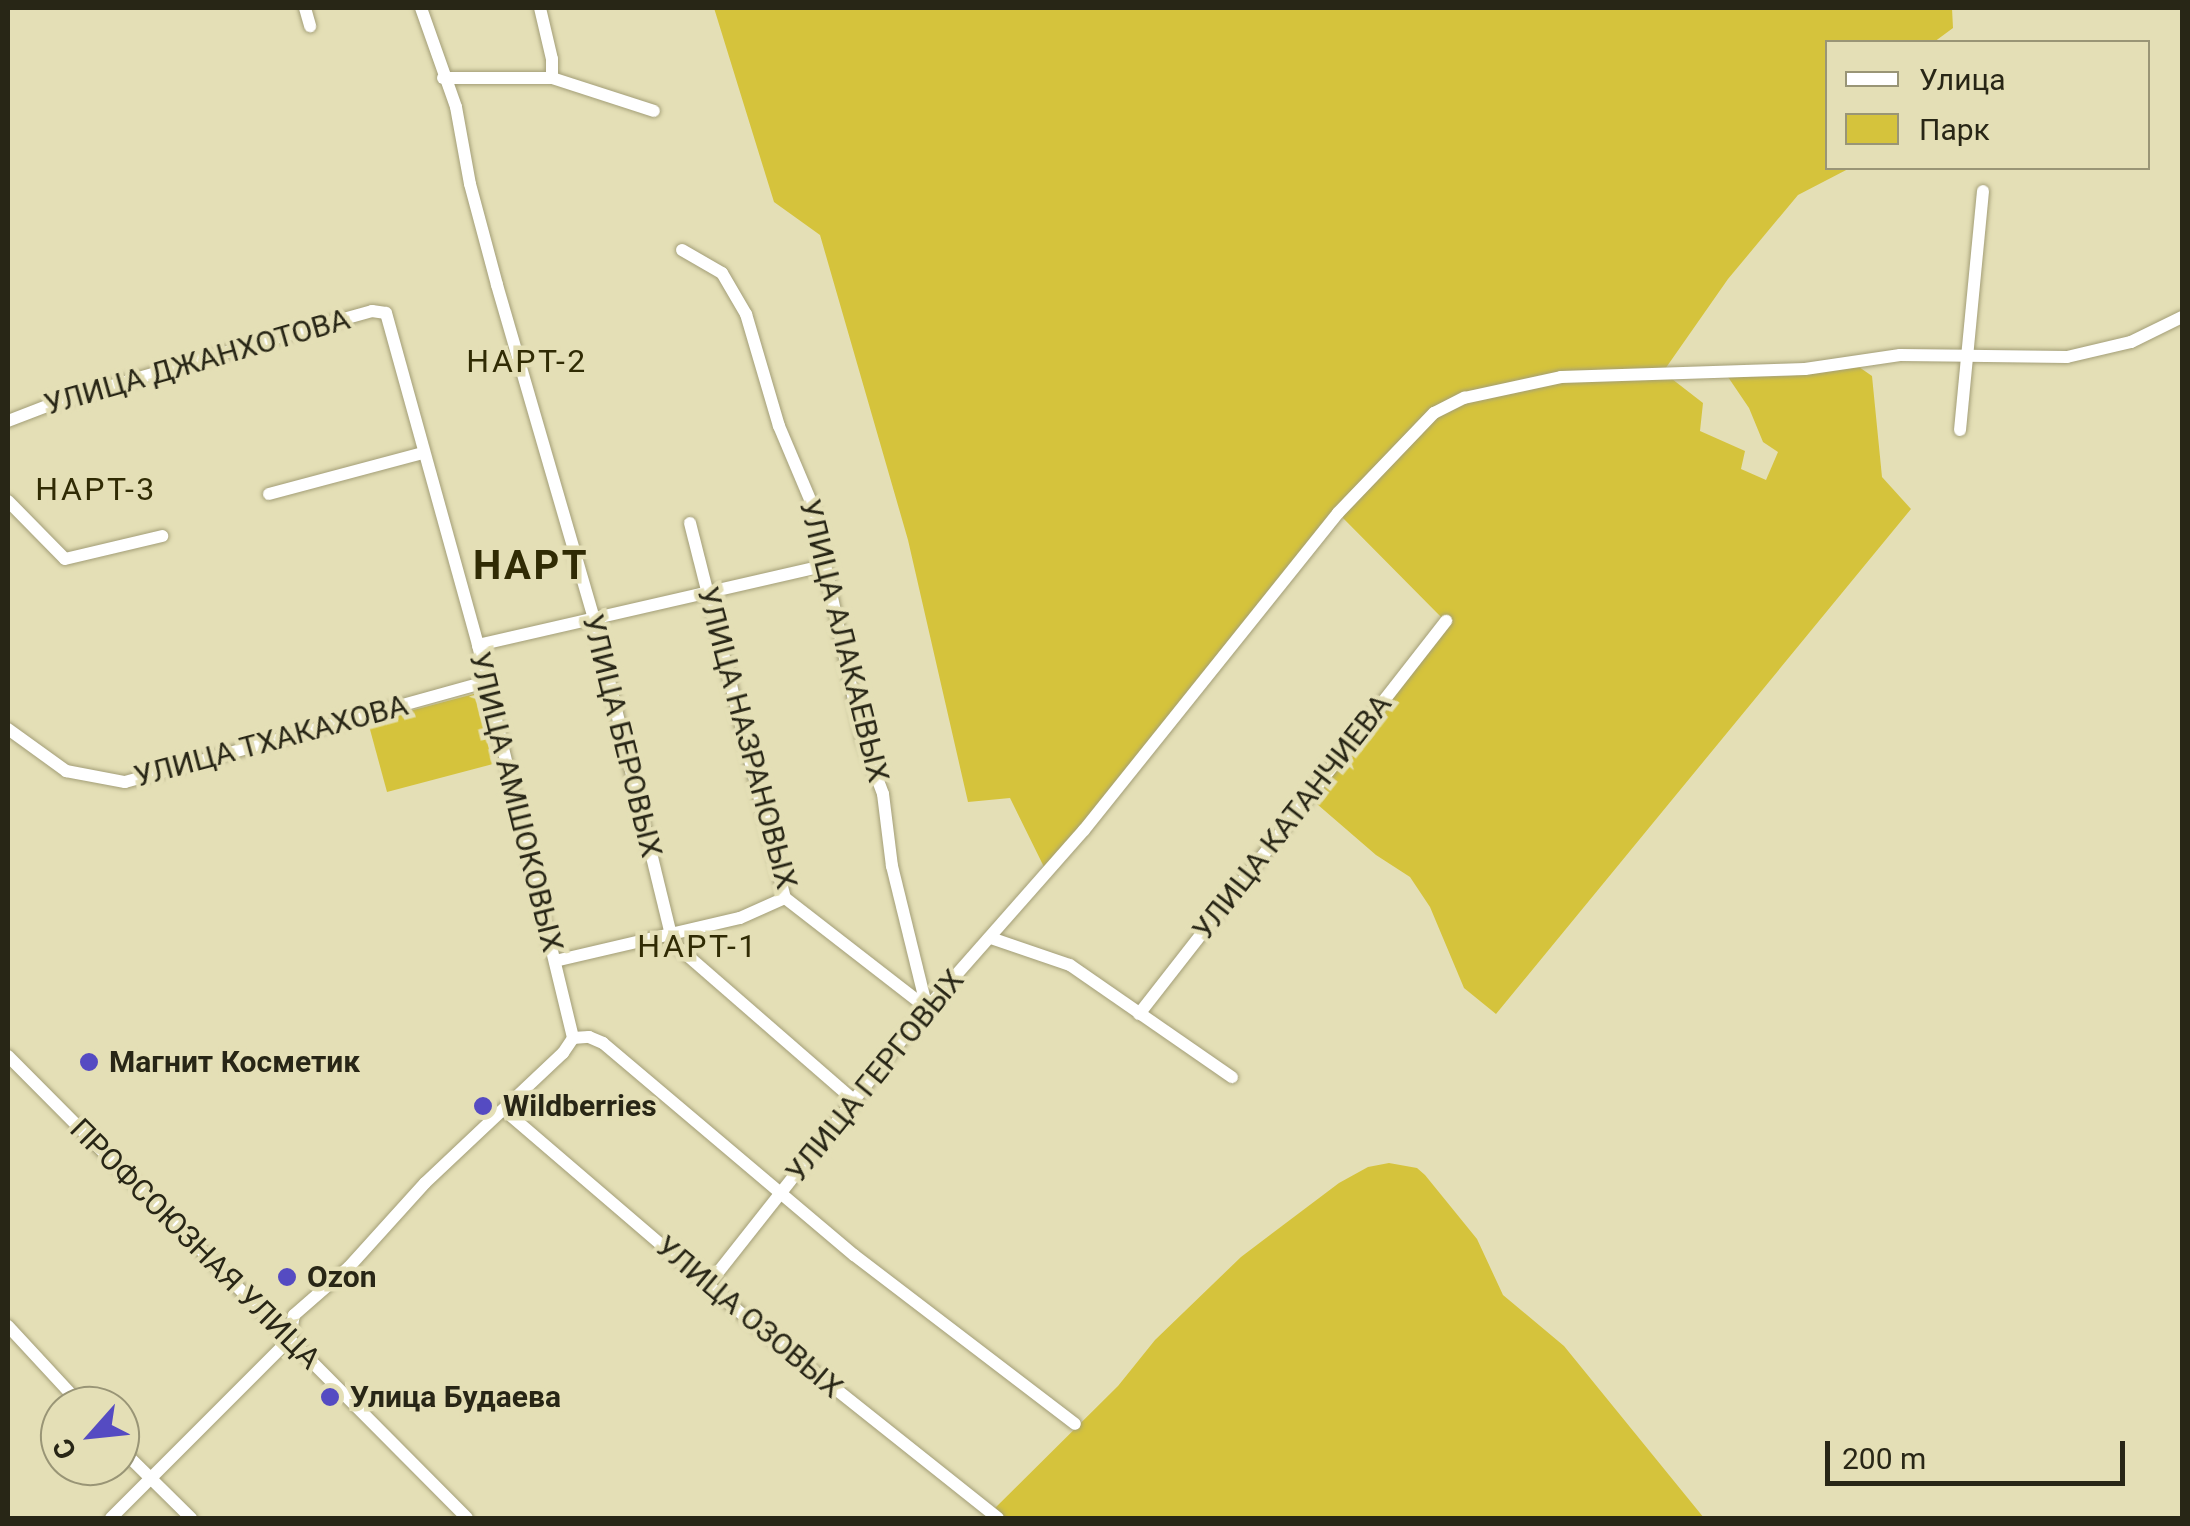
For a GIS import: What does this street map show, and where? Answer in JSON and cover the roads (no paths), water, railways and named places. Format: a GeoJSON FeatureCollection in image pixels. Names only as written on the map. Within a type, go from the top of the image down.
{"type":"FeatureCollection","features":[{"type":"Feature","properties":{"kind":"street"},"geometry":{"type":"LineString","coordinates":[[305,8],[310,26]]}},
{"type":"Feature","properties":{"kind":"street","name":"УЛИЦА БЕРОВЫХ"},"geometry":{"type":"LineString","coordinates":[[421,8],[456,106],[470,184],[497,285],[594,618],[670,934],[678,950],[696,968],[856,1102]]}},
{"type":"Feature","properties":{"kind":"street"},"geometry":{"type":"LineString","coordinates":[[540,8],[549,37],[552,78]]}},
{"type":"Feature","properties":{"kind":"street"},"geometry":{"type":"LineString","coordinates":[[443,78],[552,78],[654,111]]}},
{"type":"Feature","properties":{"kind":"street"},"geometry":{"type":"LineString","coordinates":[[1960,430],[1983,192]]}},
{"type":"Feature","properties":{"kind":"street","name":"УЛИЦА АЛАКАЕВЫХ"},"geometry":{"type":"LineString","coordinates":[[682,250],[722,273],[746,314],[779,426],[812,504],[862,738],[883,794],[892,866],[927,1008]]}},
{"type":"Feature","properties":{"kind":"street","name":"УЛИЦА ДЖАНХОТОВА"},"geometry":{"type":"LineString","coordinates":[[8,421],[60,401],[258,343],[372,311],[386,313]]}},
{"type":"Feature","properties":{"kind":"street","name":"УЛИЦА АМШОКОВЫХ"},"geometry":{"type":"LineString","coordinates":[[386,313],[478,645],[572,1038]]}},
{"type":"Feature","properties":{"kind":"street","name":"УЛИЦА ГЕРГОВЫХ"},"geometry":{"type":"LineString","coordinates":[[708,1285],[927,1008],[1084,830],[1338,514],[1434,412],[1464,398],[1561,377],[1805,369],[1900,355],[2067,357],[2132,342],[2182,318]]}},
{"type":"Feature","properties":{"kind":"street"},"geometry":{"type":"LineString","coordinates":[[269,494],[423,453]]}},
{"type":"Feature","properties":{"kind":"street"},"geometry":{"type":"LineString","coordinates":[[8,501],[65,560],[162,536]]}},
{"type":"Feature","properties":{"kind":"street","name":"УЛИЦА НАЗРАНОВЫХ"},"geometry":{"type":"LineString","coordinates":[[690,523],[785,898],[927,1008]]}},
{"type":"Feature","properties":{"kind":"street"},"geometry":{"type":"LineString","coordinates":[[478,645],[823,566]]}},
{"type":"Feature","properties":{"kind":"street","name":"УЛИЦА КАТАНЧИЕВА"},"geometry":{"type":"LineString","coordinates":[[1138,1014],[1446,621]]}},
{"type":"Feature","properties":{"kind":"street","name":"УЛИЦА ТХАКАХОВА"},"geometry":{"type":"LineString","coordinates":[[8,729],[66,771],[125,782],[486,682]]}},
{"type":"Feature","properties":{"kind":"street"},"geometry":{"type":"LineString","coordinates":[[555,960],[758,913],[785,898]]}},
{"type":"Feature","properties":{"kind":"street"},"geometry":{"type":"LineString","coordinates":[[991,938],[1070,965],[1232,1076]]}},
{"type":"Feature","properties":{"kind":"street"},"geometry":{"type":"LineString","coordinates":[[111,1518],[290,1338],[294,1316],[350,1267],[424,1183],[504,1110],[572,1038],[589,1036],[602,1042],[854,1256],[1075,1424]]}},
{"type":"Feature","properties":{"kind":"street","name":"ПРОФСОЮЗНАЯ УЛИЦА"},"geometry":{"type":"LineString","coordinates":[[8,1056],[467,1518]]}},
{"type":"Feature","properties":{"kind":"street","name":"УЛИЦА ОЗОВЫХ"},"geometry":{"type":"LineString","coordinates":[[504,1110],[708,1285],[998,1518]]}},
{"type":"Feature","properties":{"kind":"street"},"geometry":{"type":"LineString","coordinates":[[8,1326],[64,1386]]}},
{"type":"Feature","properties":{"kind":"street"},"geometry":{"type":"LineString","coordinates":[[140,1468],[191,1518]]}},
{"type":"Feature","properties":{"kind":"place","name":"Магнит Косметик"},"geometry":{"type":"Point","coordinates":[89,1062]}},
{"type":"Feature","properties":{"kind":"place","name":"Wildberries"},"geometry":{"type":"Point","coordinates":[483,1106]}},
{"type":"Feature","properties":{"kind":"place","name":"Ozon"},"geometry":{"type":"Point","coordinates":[287,1277]}},
{"type":"Feature","properties":{"kind":"place","name":"Улица Будаева"},"geometry":{"type":"Point","coordinates":[330,1397]}},
{"type":"Feature","properties":{"kind":"district","name":"НАРТ-2"},"geometry":{"type":"Point","coordinates":[527,361]}},
{"type":"Feature","properties":{"kind":"district","name":"НАРТ-3"},"geometry":{"type":"Point","coordinates":[96,489]}},
{"type":"Feature","properties":{"kind":"district","name":"НАРТ"},"geometry":{"type":"Point","coordinates":[531,566]}},
{"type":"Feature","properties":{"kind":"district","name":"НАРТ-1"},"geometry":{"type":"Point","coordinates":[698,946]}}]}
